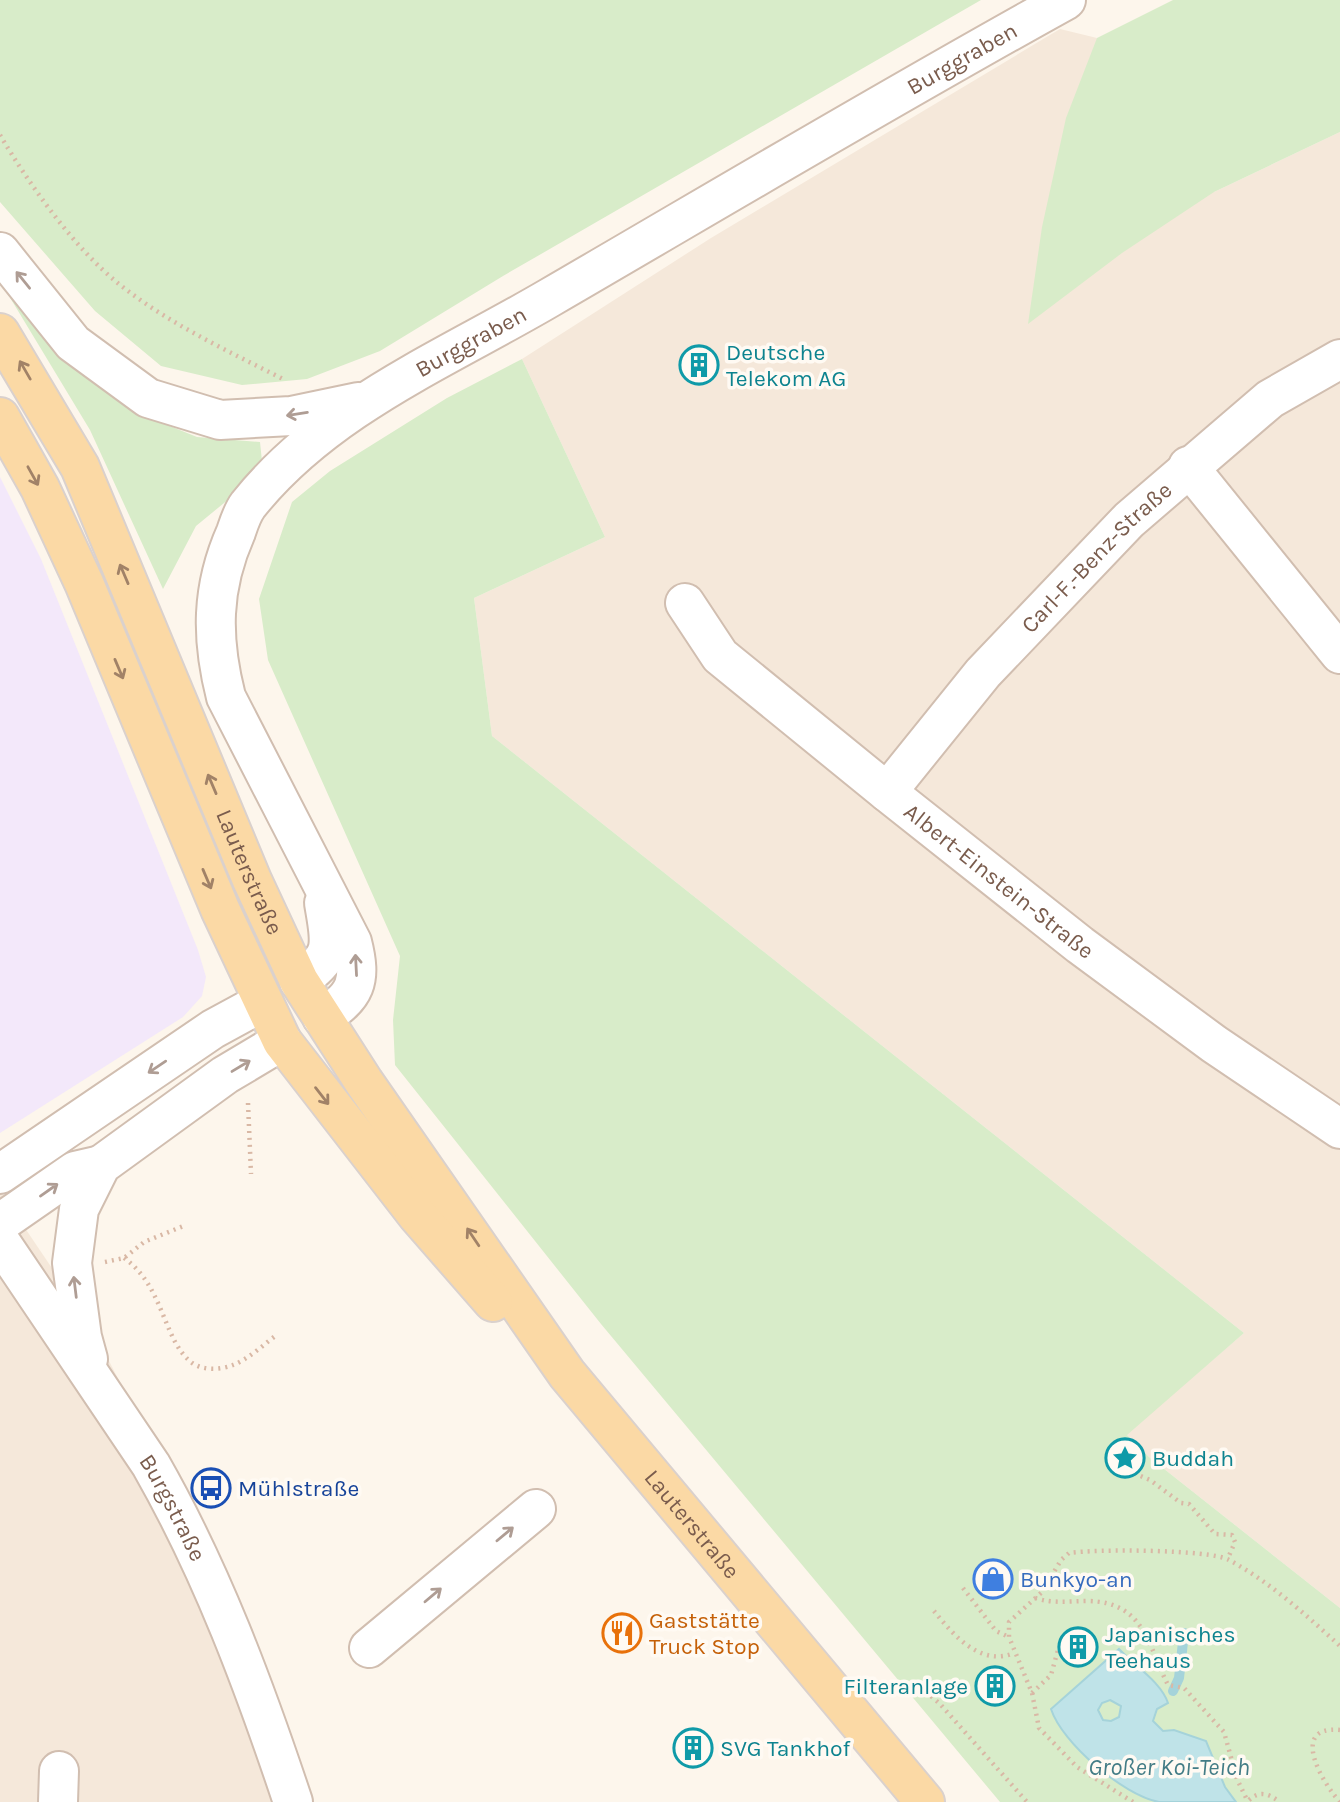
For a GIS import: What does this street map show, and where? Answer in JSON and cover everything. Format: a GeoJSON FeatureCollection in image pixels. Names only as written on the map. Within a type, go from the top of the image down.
{"type":"FeatureCollection","features":[{"type":"Feature","properties":{"kind":"main road","name":"Lauterstraße"},"geometry":{"type":"LineString","coordinates":[[0,333],[79,467],[252,880],[299,981],[567,1374],[925,1802]]}},
{"type":"Feature","properties":{"kind":"main road","name":"Lauterstraße"},"geometry":{"type":"LineString","coordinates":[[0,417],[40,488],[84,583],[261,1003],[282,1041],[416,1215],[509,1320],[567,1374]]}},
{"type":"Feature","properties":{"kind":"main road"},"geometry":{"type":"LineString","coordinates":[[261,1003],[299,981]]}},
{"type":"Feature","properties":{"kind":"main road"},"geometry":{"type":"LineString","coordinates":[[282,1041],[322,1017]]}},
{"type":"Feature","properties":{"kind":"street","name":"Burggraben"},"geometry":{"type":"LineString","coordinates":[[322,1017],[342,1005],[352,994],[357,960],[338,912],[320,884],[226,697],[215,655],[215,604],[225,557],[246,507],[347,405],[486,335],[896,95],[1066,0]]}},
{"type":"Feature","properties":{"kind":"street"},"geometry":{"type":"LineString","coordinates":[[0,252],[74,342],[148,398],[220,420],[291,416],[347,405]]}},
{"type":"Feature","properties":{"kind":"street","name":"Carl-F.-Benz-Straße"},"geometry":{"type":"LineString","coordinates":[[887,792],[983,673],[1060,589],[1188,466],[1270,399],[1340,359]]}},
{"type":"Feature","properties":{"kind":"street"},"geometry":{"type":"LineString","coordinates":[[1188,466],[1340,654]]}},
{"type":"Feature","properties":{"kind":"street","name":"Albert-Einstein-Straße"},"geometry":{"type":"LineString","coordinates":[[685,603],[720,656],[887,792],[1080,945],[1214,1044],[1340,1129]]}},
{"type":"Feature","properties":{"kind":"street","name":"Burggraben"},"geometry":{"type":"LineString","coordinates":[[299,981],[318,968],[328,955],[330,941],[320,884]]}},
{"type":"Feature","properties":{"kind":"street"},"geometry":{"type":"LineString","coordinates":[[0,1174],[213,1029],[261,1003]]}},
{"type":"Feature","properties":{"kind":"street"},"geometry":{"type":"LineString","coordinates":[[0,1223],[75,1171],[101,1165],[225,1076],[282,1041]]}},
{"type":"Feature","properties":{"kind":"street"},"geometry":{"type":"LineString","coordinates":[[93,1378],[82,1337],[72,1263],[79,1209],[101,1165]]}},
{"type":"Feature","properties":{"kind":"street","name":"Burgstraße"},"geometry":{"type":"LineString","coordinates":[[0,1241],[151,1465],[206,1569],[249,1674],[293,1802]]}},
{"type":"Feature","properties":{"kind":"street"},"geometry":{"type":"LineString","coordinates":[[369,1648],[536,1509]]}},
{"type":"Feature","properties":{"kind":"path"},"geometry":{"type":"LineString","coordinates":[[0,135],[13,158],[74,237],[118,283],[167,318],[302,389],[347,405]]}},
{"type":"Feature","properties":{"kind":"path"},"geometry":{"type":"LineString","coordinates":[[248,1100],[251,1174]]}},
{"type":"Feature","properties":{"kind":"path"},"geometry":{"type":"LineString","coordinates":[[93,1263],[124,1258],[144,1242],[186,1225]]}},
{"type":"Feature","properties":{"kind":"path"},"geometry":{"type":"LineString","coordinates":[[124,1258],[139,1269],[153,1291],[178,1346],[192,1363],[215,1370],[234,1365],[278,1334]]}},
{"type":"Feature","properties":{"kind":"path"},"geometry":{"type":"LineString","coordinates":[[1115,1465],[1150,1480],[1181,1503],[1192,1506],[1215,1534],[1232,1535],[1235,1542],[1228,1558]]}},
{"type":"Feature","properties":{"kind":"path"},"geometry":{"type":"LineString","coordinates":[[1130,1801],[1102,1785],[1059,1751],[1039,1728],[1032,1693],[1009,1637],[1009,1622],[1053,1578],[1060,1560],[1069,1553],[1163,1551],[1228,1558],[1281,1595],[1340,1646]]}},
{"type":"Feature","properties":{"kind":"path"},"geometry":{"type":"LineString","coordinates":[[963,1588],[996,1631],[1009,1637]]}},
{"type":"Feature","properties":{"kind":"path"},"geometry":{"type":"LineString","coordinates":[[1035,1598],[1062,1604],[1092,1601],[1115,1607],[1134,1618],[1147,1632],[1168,1685],[1184,1688],[1224,1732],[1237,1779],[1249,1801],[1255,1794],[1264,1793],[1280,1802]]}},
{"type":"Feature","properties":{"kind":"path"},"geometry":{"type":"LineString","coordinates":[[934,1611],[950,1632],[984,1656],[1006,1657],[1014,1653]]}},
{"type":"Feature","properties":{"kind":"path"},"geometry":{"type":"LineString","coordinates":[[1032,1693],[1051,1675],[1058,1650]]}},
{"type":"Feature","properties":{"kind":"path"},"geometry":{"type":"LineString","coordinates":[[896,1690],[915,1682],[940,1704],[1027,1802]]}},
{"type":"Feature","properties":{"kind":"path"},"geometry":{"type":"LineString","coordinates":[[1339,1802],[1320,1775],[1313,1757],[1313,1747],[1316,1736],[1323,1731],[1340,1730]]}},
{"type":"Feature","properties":{"kind":"shaded area"},"geometry":{"type":"Polygon","coordinates":[[[1060,29],[1097,38],[1214,192],[1340,132],[1340,1608],[1149,1457],[1126,1434],[1244,1333],[492,736],[474,598],[605,537],[522,359],[711,238],[1060,29]]]}},
{"type":"Feature","properties":{"kind":"shaded area"},"geometry":{"type":"Polygon","coordinates":[[[0,477],[41,559],[198,950],[206,977],[202,996],[183,1017],[0,1133],[0,477]]]}},
{"type":"Feature","properties":{"kind":"shaded area"},"geometry":{"type":"Polygon","coordinates":[[[0,1191],[91,1326],[213,1563],[311,1802],[0,1802],[0,1191]]]}},
{"type":"Feature","properties":{"kind":"green space"},"geometry":{"type":"Polygon","coordinates":[[[0,0],[981,0],[503,276],[380,351],[307,379],[242,385],[161,366],[95,311],[0,202],[0,0]]]}},
{"type":"Feature","properties":{"kind":"green space"},"geometry":{"type":"Polygon","coordinates":[[[1173,0],[1340,0],[1340,132],[1214,192],[1122,253],[1028,324],[1042,227],[1066,118],[1097,38],[1173,0]]]}},
{"type":"Feature","properties":{"kind":"green space"},"geometry":{"type":"Polygon","coordinates":[[[6,291],[72,360],[130,410],[197,437],[260,442],[263,471],[196,526],[163,589],[90,430],[6,291]]]}},
{"type":"Feature","properties":{"kind":"green space"},"geometry":{"type":"Polygon","coordinates":[[[522,359],[605,537],[474,598],[492,736],[1244,1333],[1127,1435],[1149,1457],[1340,1608],[1340,1802],[1000,1802],[601,1324],[395,1065],[393,1020],[400,956],[268,660],[259,599],[292,502],[330,471],[447,398],[522,359]]]}},
{"type":"Feature","properties":{"kind":"water","name":"Großer Koi-Teich"},"geometry":{"type":"Polygon","coordinates":[[[1119,1649],[1154,1681],[1165,1695],[1168,1703],[1157,1709],[1153,1721],[1163,1731],[1174,1730],[1206,1741],[1225,1787],[1236,1802],[1159,1802],[1128,1789],[1081,1752],[1067,1737],[1051,1709],[1119,1649]],[[1110,1700],[1102,1703],[1098,1710],[1103,1720],[1111,1721],[1119,1717],[1121,1706],[1110,1700]]]}},
{"type":"Feature","properties":{"kind":"waterway"},"geometry":{"type":"LineString","coordinates":[[1173,1691],[1179,1678],[1184,1633]]}},
{"type":"Feature","properties":{"kind":"place","name":"Deutsche Telekom AG"},"geometry":{"type":"Point","coordinates":[699,365]}},
{"type":"Feature","properties":{"kind":"place","name":"Buddah"},"geometry":{"type":"Point","coordinates":[1125,1458]}},
{"type":"Feature","properties":{"kind":"place","name":"Mühlstraße"},"geometry":{"type":"Point","coordinates":[211,1488]}},
{"type":"Feature","properties":{"kind":"place","name":"Bunkyo-an"},"geometry":{"type":"Point","coordinates":[993,1579]}},
{"type":"Feature","properties":{"kind":"place","name":"Gaststätte Truck Stop"},"geometry":{"type":"Point","coordinates":[622,1633]}},
{"type":"Feature","properties":{"kind":"place","name":"Japanisches Teehaus"},"geometry":{"type":"Point","coordinates":[1078,1647]}},
{"type":"Feature","properties":{"kind":"place","name":"Filteranlage"},"geometry":{"type":"Point","coordinates":[995,1686]}},
{"type":"Feature","properties":{"kind":"place","name":"SVG Tankhof"},"geometry":{"type":"Point","coordinates":[693,1748]}}]}
